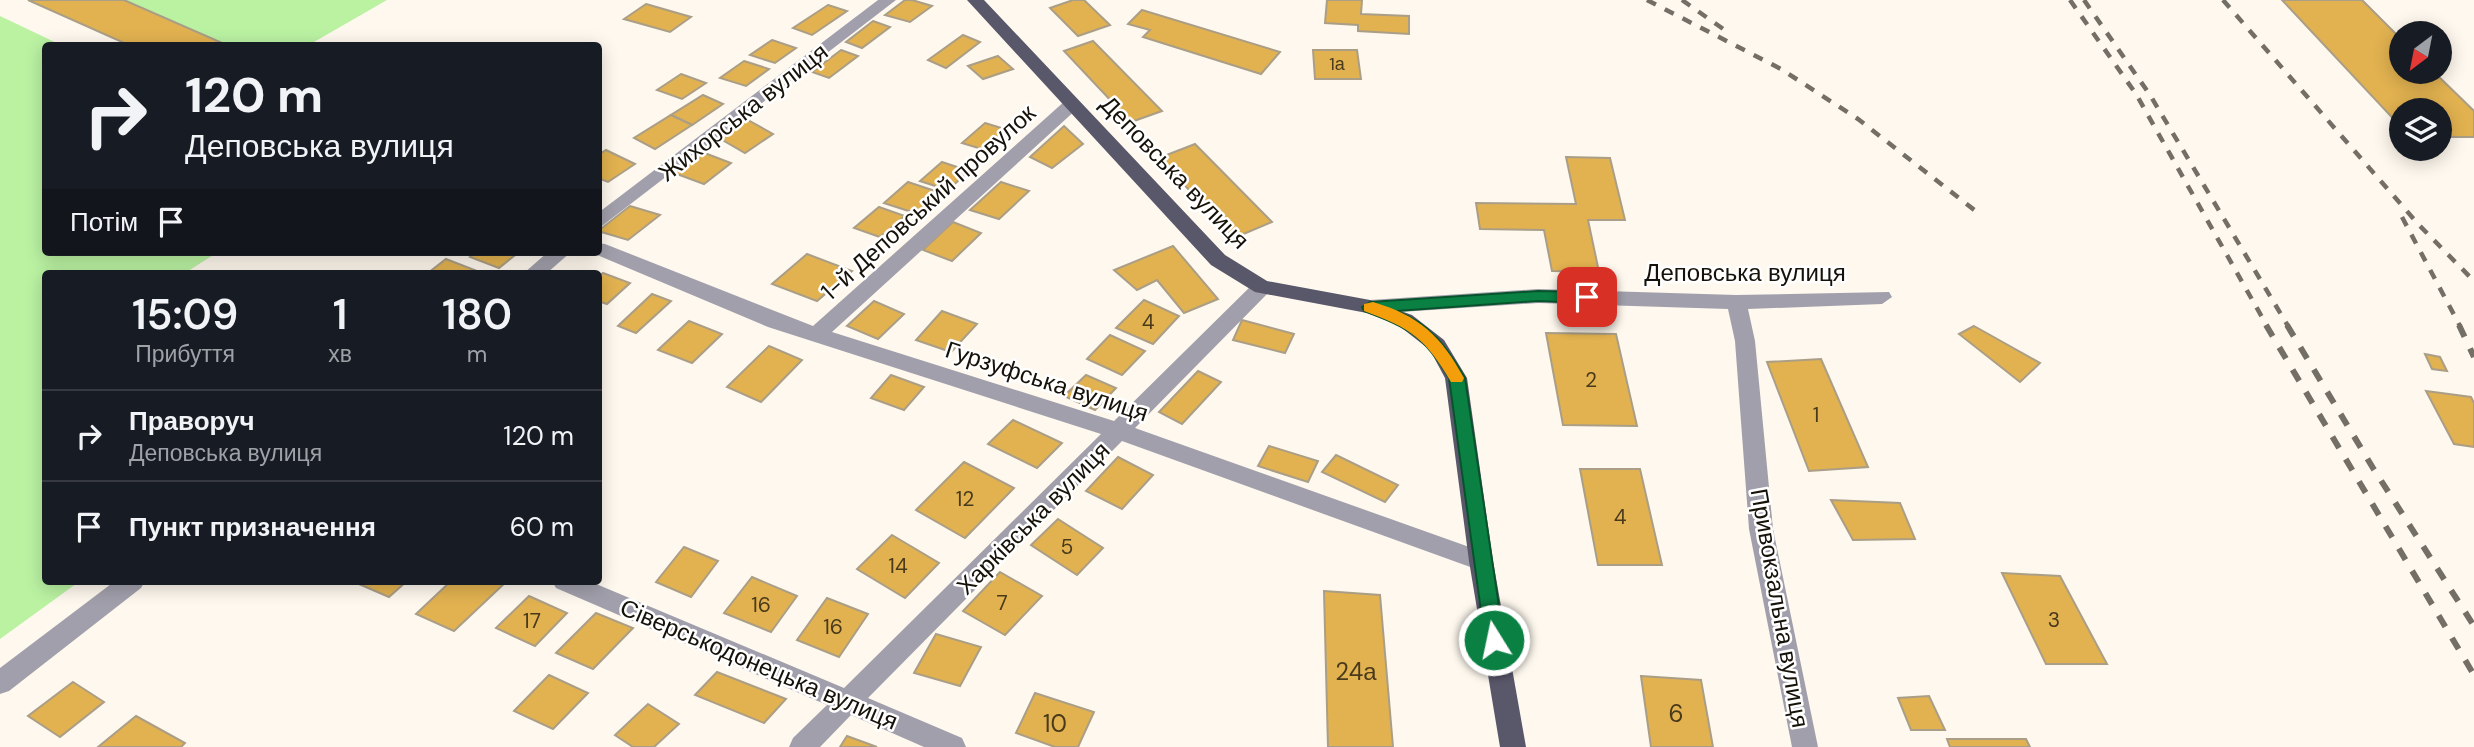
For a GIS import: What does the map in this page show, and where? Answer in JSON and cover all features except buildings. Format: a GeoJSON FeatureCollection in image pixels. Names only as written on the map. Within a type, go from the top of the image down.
{"type":"FeatureCollection","features":[{"type":"Feature","properties":{"kind":"main road","name":"Деповська вулиця"},"geometry":{"type":"LineString","coordinates":[[975,0],[1218,260],[1262,287],[1370,307]]}},
{"type":"Feature","properties":{"kind":"main road"},"geometry":{"type":"LineString","coordinates":[[1370,307],[1405,320],[1437,345],[1457,378],[1480,561],[1513,747]]}},
{"type":"Feature","properties":{"kind":"street","name":"Жихорська вулиця"},"geometry":{"type":"LineString","coordinates":[[602,220],[888,0]]}},
{"type":"Feature","properties":{"kind":"street","name":"1-й Деповський провулок"},"geometry":{"type":"LineString","coordinates":[[816,335],[1072,104]]}},
{"type":"Feature","properties":{"kind":"street","name":"Гурзуфська вулиця"},"geometry":{"type":"LineString","coordinates":[[602,252],[775,322],[1119,431],[1480,561]]}},
{"type":"Feature","properties":{"kind":"street"},"geometry":{"type":"LineString","coordinates":[[538,270],[556,256]]}},
{"type":"Feature","properties":{"kind":"street","name":"Харківська вулиця"},"geometry":{"type":"LineString","coordinates":[[802,747],[1262,287]]}},
{"type":"Feature","properties":{"kind":"street","name":"Деповська вулиця"},"geometry":{"type":"LineString","coordinates":[[1370,307],[1538,296],[1736,302],[1882,297]]}},
{"type":"Feature","properties":{"kind":"street","name":"Привокзальна вулиця"},"geometry":{"type":"LineString","coordinates":[[1736,302],[1745,341],[1761,529],[1805,747]]}},
{"type":"Feature","properties":{"kind":"street"},"geometry":{"type":"LineString","coordinates":[[0,683],[128,585]]}},
{"type":"Feature","properties":{"kind":"street","name":"Сіверськодонецька вулиця"},"geometry":{"type":"LineString","coordinates":[[573,585],[953,747]]}},
{"type":"Feature","properties":{"kind":"green space"},"geometry":{"type":"Polygon","coordinates":[[[28,0],[387,0],[314,42],[124,42],[28,0]]]}},
{"type":"Feature","properties":{"kind":"green space"},"geometry":{"type":"Polygon","coordinates":[[[0,16],[55,42],[42,42],[42,256],[212,256],[190,270],[42,270],[42,585],[74,585],[0,639],[0,16]]]}},
{"type":"Feature","properties":{"kind":"railway"},"geometry":{"type":"LineString","coordinates":[[1647,0],[1781,69],[1858,119],[1982,216]]}},
{"type":"Feature","properties":{"kind":"railway"},"geometry":{"type":"LineString","coordinates":[[1682,0],[1729,33]]}},
{"type":"Feature","properties":{"kind":"railway"},"geometry":{"type":"LineString","coordinates":[[2070,0],[2136,94],[2267,326]]}},
{"type":"Feature","properties":{"kind":"railway"},"geometry":{"type":"LineString","coordinates":[[2084,0],[2150,95],[2288,326]]}},
{"type":"Feature","properties":{"kind":"railway"},"geometry":{"type":"LineString","coordinates":[[2223,0],[2419,225],[2474,281]]}},
{"type":"Feature","properties":{"kind":"railway"},"geometry":{"type":"LineString","coordinates":[[2402,217],[2460,326]]}},
{"type":"Feature","properties":{"kind":"railway"},"geometry":{"type":"LineString","coordinates":[[2266,325],[2474,675]]}},
{"type":"Feature","properties":{"kind":"railway"},"geometry":{"type":"LineString","coordinates":[[2287,325],[2373,468],[2474,626]]}},
{"type":"Feature","properties":{"kind":"railway"},"geometry":{"type":"LineString","coordinates":[[2459,325],[2474,357]]}},
{"type":"Feature","properties":{"kind":"slow traffic"},"geometry":{"type":"LineString","coordinates":[[1373,307],[1370,307],[1405,320],[1437,345],[1456,378]]}},
{"type":"Feature","properties":{"kind":"route"},"geometry":{"type":"LineString","coordinates":[[1494,640],[1480,561],[1457,378],[1437,345],[1405,320],[1370,307],[1538,296],[1587,297]]}}]}
